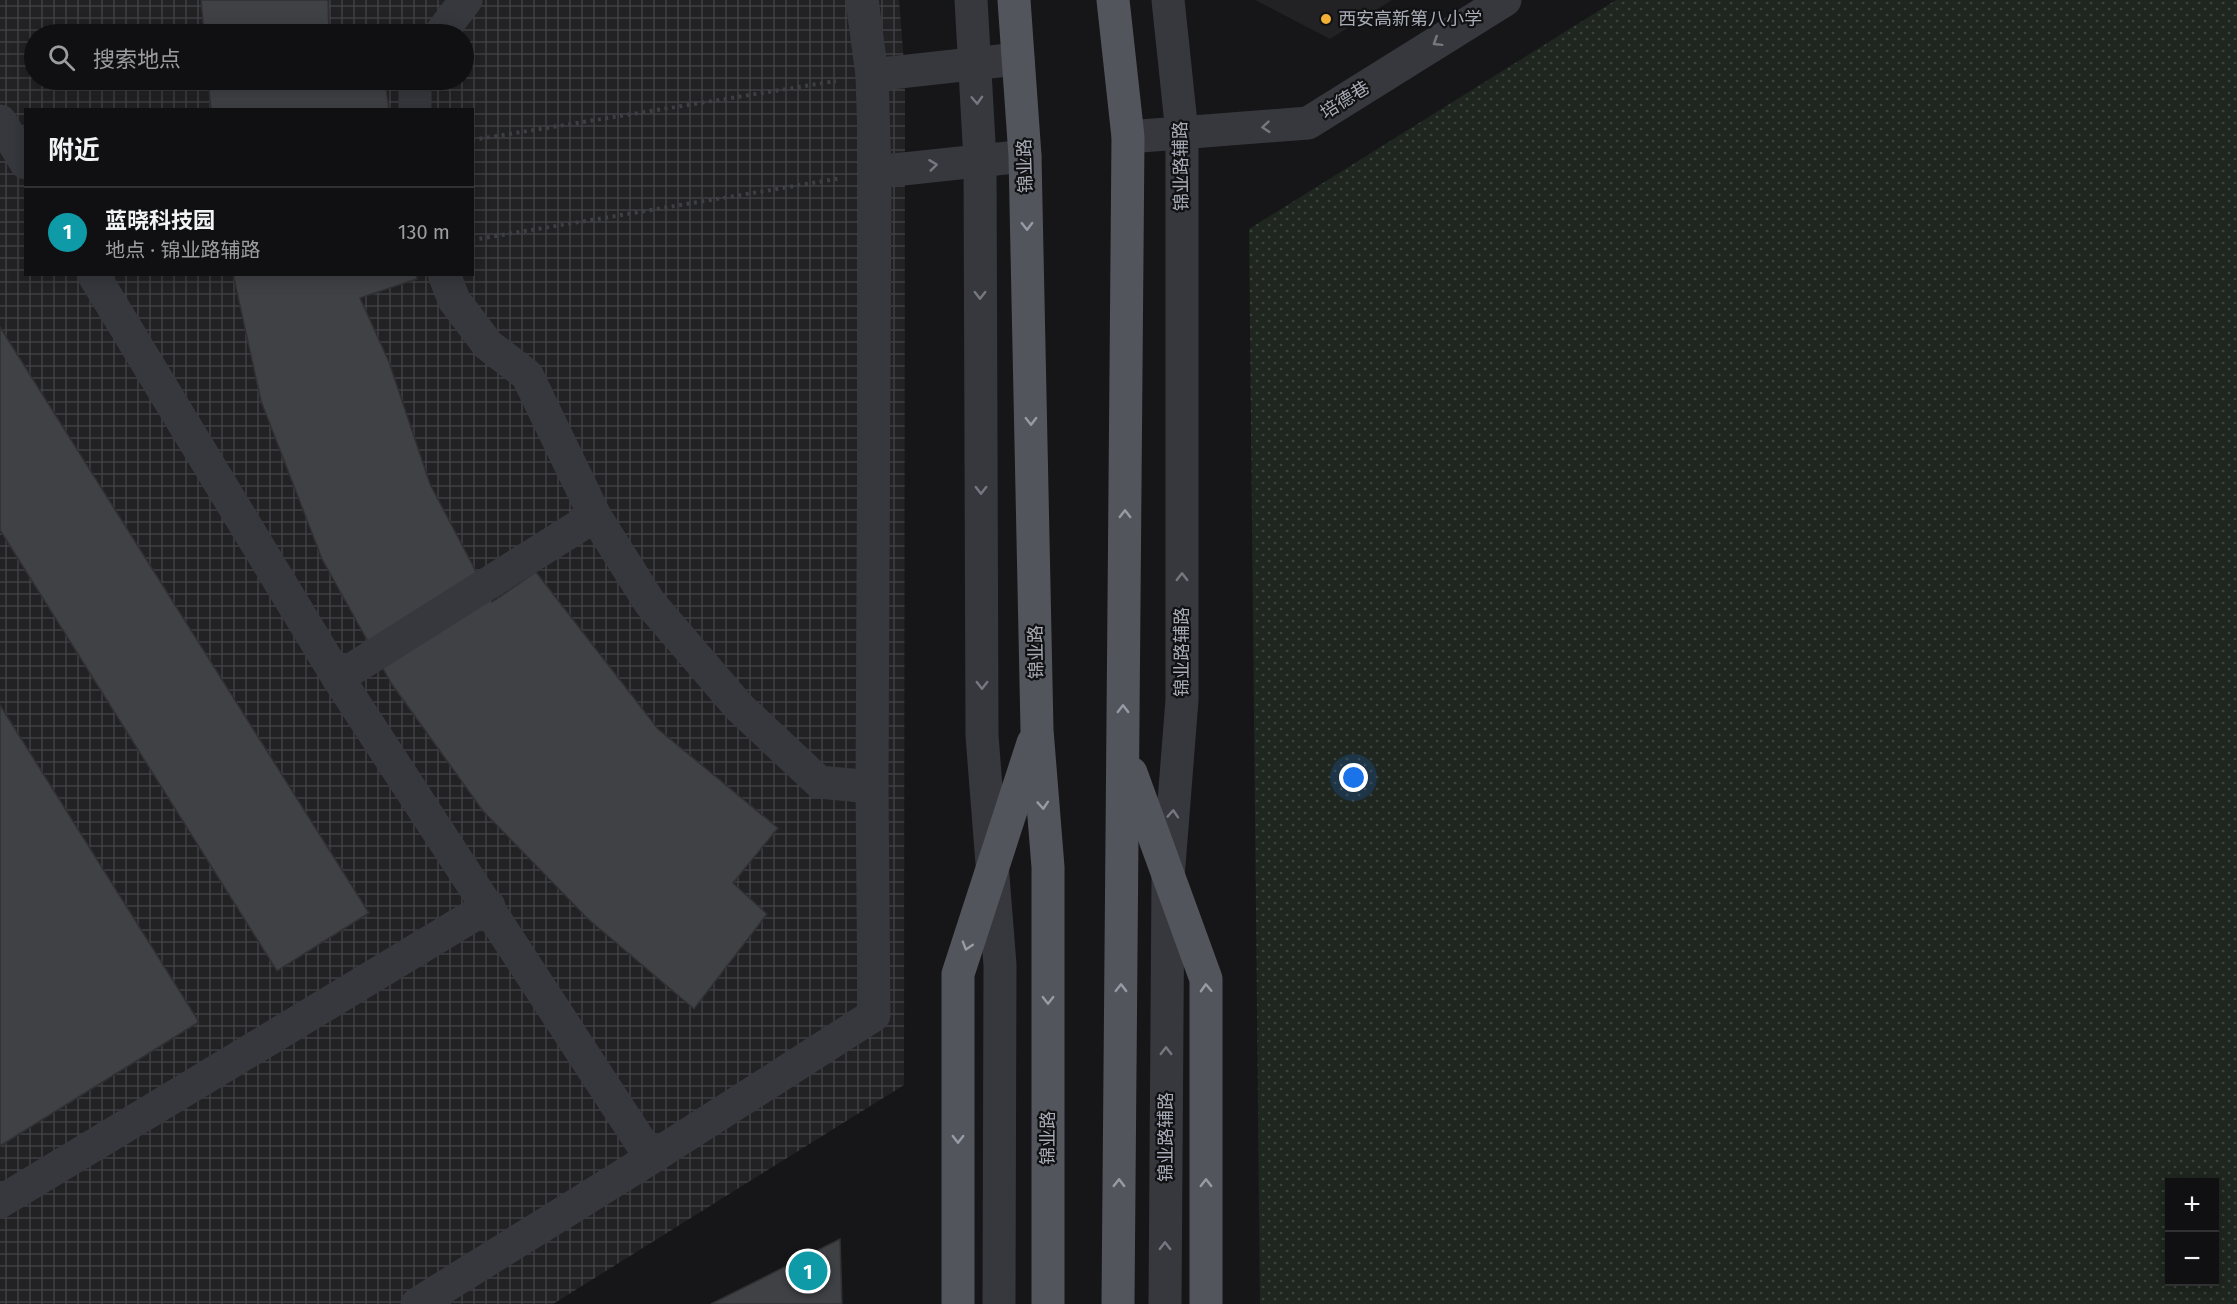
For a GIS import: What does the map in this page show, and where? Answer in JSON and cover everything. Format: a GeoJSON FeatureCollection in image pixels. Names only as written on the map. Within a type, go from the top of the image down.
{"type":"FeatureCollection","features":[{"type":"Feature","properties":{"kind":"main road","name":"锦业路"},"geometry":{"type":"LineString","coordinates":[[1014,0],[1025,156],[1038,730],[1048,867],[1048,1304]]}},
{"type":"Feature","properties":{"kind":"main road"},"geometry":{"type":"LineString","coordinates":[[1113,0],[1128,137],[1118,1304]]}},
{"type":"Feature","properties":{"kind":"main road"},"geometry":{"type":"LineString","coordinates":[[958,1304],[958,974],[1038,730]]}},
{"type":"Feature","properties":{"kind":"main road"},"geometry":{"type":"LineString","coordinates":[[1123,750],[1206,979],[1206,1304]]}},
{"type":"Feature","properties":{"kind":"street"},"geometry":{"type":"LineString","coordinates":[[448,24],[466,0]]}},
{"type":"Feature","properties":{"kind":"street"},"geometry":{"type":"LineString","coordinates":[[417,1304],[874,1015],[872,787],[875,172],[872,75],[862,0]]}},
{"type":"Feature","properties":{"kind":"street"},"geometry":{"type":"LineString","coordinates":[[971,0],[980,160],[982,736],[1000,965],[999,1304]]}},
{"type":"Feature","properties":{"kind":"street","name":"锦业路辅路"},"geometry":{"type":"LineString","coordinates":[[1165,1304],[1168,878],[1182,700],[1182,133],[1168,0]]}},
{"type":"Feature","properties":{"kind":"street","name":"培德巷"},"geometry":{"type":"LineString","coordinates":[[1128,137],[1308,123],[1505,0]]}},
{"type":"Feature","properties":{"kind":"street"},"geometry":{"type":"LineString","coordinates":[[872,75],[1018,59]]}},
{"type":"Feature","properties":{"kind":"street"},"geometry":{"type":"LineString","coordinates":[[415,90],[415,108]]}},
{"type":"Feature","properties":{"kind":"street"},"geometry":{"type":"LineString","coordinates":[[0,122],[24,160]]}},
{"type":"Feature","properties":{"kind":"street"},"geometry":{"type":"LineString","coordinates":[[875,172],[1025,156]]}},
{"type":"Feature","properties":{"kind":"street"},"geometry":{"type":"LineString","coordinates":[[94,276],[338,678],[489,906],[651,1158]]}},
{"type":"Feature","properties":{"kind":"street"},"geometry":{"type":"LineString","coordinates":[[445,276],[454,300],[488,345],[527,375],[595,516],[650,603],[739,707],[819,782],[872,787]]}},
{"type":"Feature","properties":{"kind":"street"},"geometry":{"type":"LineString","coordinates":[[338,678],[595,516]]}},
{"type":"Feature","properties":{"kind":"street"},"geometry":{"type":"LineString","coordinates":[[0,1202],[489,906]]}},
{"type":"Feature","properties":{"kind":"path"},"geometry":{"type":"LineString","coordinates":[[474,140],[872,75]]}},
{"type":"Feature","properties":{"kind":"path"},"geometry":{"type":"LineString","coordinates":[[474,240],[875,172]]}},
{"type":"Feature","properties":{"kind":"shaded area"},"geometry":{"type":"Polygon","coordinates":[[[0,0],[899,0],[905,76],[904,1085],[553,1304],[0,1304],[0,0]]]}},
{"type":"Feature","properties":{"kind":"shaded area","name":"西安高新第八小学"},"geometry":{"type":"Polygon","coordinates":[[[1255,0],[1392,0],[1330,39],[1255,0]]]}},
{"type":"Feature","properties":{"kind":"shaded area"},"geometry":{"type":"Polygon","coordinates":[[[1616,0],[2237,0],[2237,1304],[1260,1304],[1249,229],[1616,0]]]}},
{"type":"Feature","properties":{"kind":"building"},"geometry":{"type":"Polygon","coordinates":[[[201,0],[328,0],[329,24],[203,24],[201,0]]]}},
{"type":"Feature","properties":{"kind":"building"},"geometry":{"type":"Polygon","coordinates":[[[209,90],[386,90],[389,108],[211,108],[209,90]]]}},
{"type":"Feature","properties":{"kind":"building"},"geometry":{"type":"Polygon","coordinates":[[[233,276],[416,276],[417,279],[360,298],[389,362],[430,484],[492,602],[536,572],[658,729],[778,828],[733,883],[767,914],[694,1009],[588,919],[483,811],[391,683],[322,559],[261,401],[233,276]]]}},
{"type":"Feature","properties":{"kind":"building"},"geometry":{"type":"Polygon","coordinates":[[[0,327],[369,913],[277,971],[0,530],[0,327]]]}},
{"type":"Feature","properties":{"kind":"building"},"geometry":{"type":"Polygon","coordinates":[[[0,705],[199,1022],[0,1146],[0,705]]]}},
{"type":"Feature","properties":{"kind":"building"},"geometry":{"type":"Polygon","coordinates":[[[840,1239],[842,1304],[711,1304],[840,1239]]]}},
{"type":"Feature","properties":{"kind":"place","name":"西安高新第八小学"},"geometry":{"type":"Point","coordinates":[1326,19]}},
{"type":"Feature","properties":{"kind":"place","name":"蓝晓科技园"},"geometry":{"type":"Point","coordinates":[808,1271]}}]}
